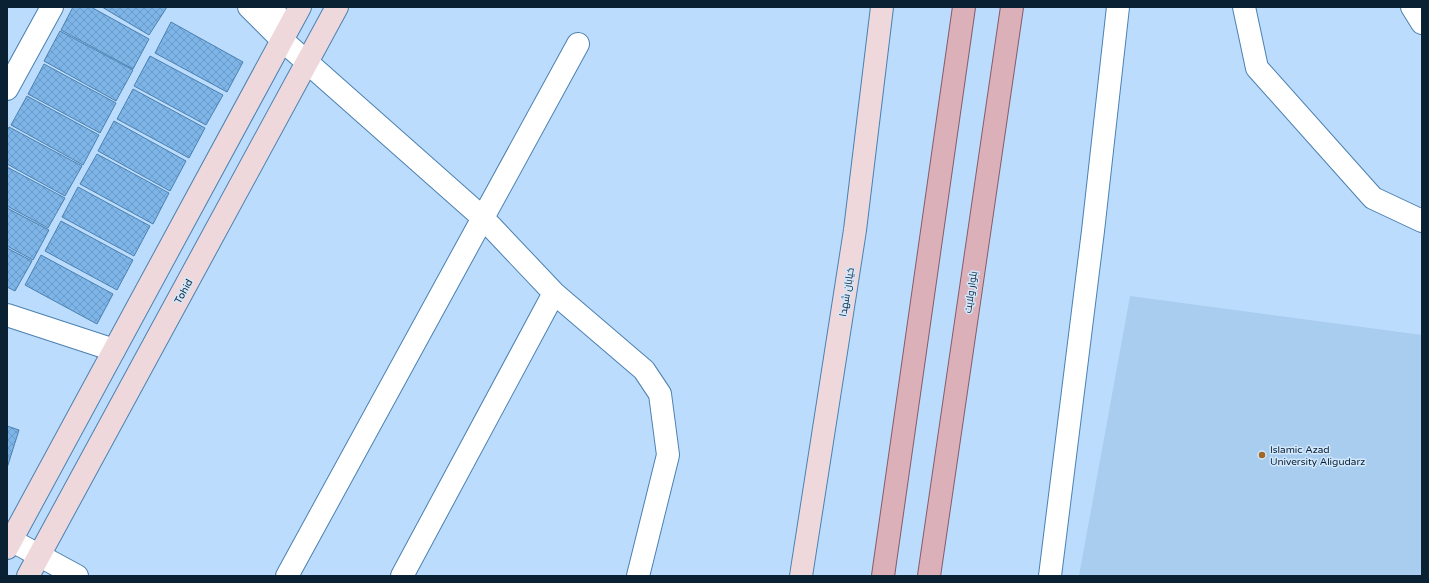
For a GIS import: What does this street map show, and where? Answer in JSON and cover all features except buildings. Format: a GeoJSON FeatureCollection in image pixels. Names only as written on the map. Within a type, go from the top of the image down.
{"type":"FeatureCollection","features":[{"type":"Feature","properties":{"kind":"main road"},"geometry":{"type":"LineString","coordinates":[[9,542],[300,7]]}},
{"type":"Feature","properties":{"kind":"main road","name":"Tohid"},"geometry":{"type":"LineString","coordinates":[[28,576],[337,7]]}},
{"type":"Feature","properties":{"kind":"main road","name":"خیابان شهدا"},"geometry":{"type":"LineString","coordinates":[[801,576],[855,230],[882,7]]}},
{"type":"Feature","properties":{"kind":"main road"},"geometry":{"type":"LineString","coordinates":[[883,576],[964,7]]}},
{"type":"Feature","properties":{"kind":"main road","name":"بلوار ولایت"},"geometry":{"type":"LineString","coordinates":[[929,576],[1012,7]]}},
{"type":"Feature","properties":{"kind":"street"},"geometry":{"type":"LineString","coordinates":[[7,89],[52,7]]}},
{"type":"Feature","properties":{"kind":"street"},"geometry":{"type":"LineString","coordinates":[[248,7],[282,40],[483,218],[554,293],[644,370],[660,394],[668,455],[638,576]]}},
{"type":"Feature","properties":{"kind":"street"},"geometry":{"type":"LineString","coordinates":[[274,7],[282,40]]}},
{"type":"Feature","properties":{"kind":"street"},"geometry":{"type":"LineString","coordinates":[[1050,576],[1092,239],[1118,7]]}},
{"type":"Feature","properties":{"kind":"street"},"geometry":{"type":"LineString","coordinates":[[1244,7],[1257,68],[1373,198],[1422,221]]}},
{"type":"Feature","properties":{"kind":"street"},"geometry":{"type":"LineString","coordinates":[[1412,7],[1422,23]]}},
{"type":"Feature","properties":{"kind":"street"},"geometry":{"type":"LineString","coordinates":[[287,576],[578,44]]}},
{"type":"Feature","properties":{"kind":"street"},"geometry":{"type":"LineString","coordinates":[[402,576],[554,293]]}},
{"type":"Feature","properties":{"kind":"street"},"geometry":{"type":"LineString","coordinates":[[7,315],[114,350]]}},
{"type":"Feature","properties":{"kind":"street"},"geometry":{"type":"LineString","coordinates":[[9,542],[39,555],[77,576]]}},
{"type":"Feature","properties":{"kind":"shaded area","name":"Islamic Azad University Aligudarz"},"geometry":{"type":"Polygon","coordinates":[[[1130,296],[1422,335],[1422,576],[1079,576],[1130,296]]]}},
{"type":"Feature","properties":{"kind":"place","name":"Islamic Azad University Aligudarz"},"geometry":{"type":"Point","coordinates":[1262,455]}}]}
